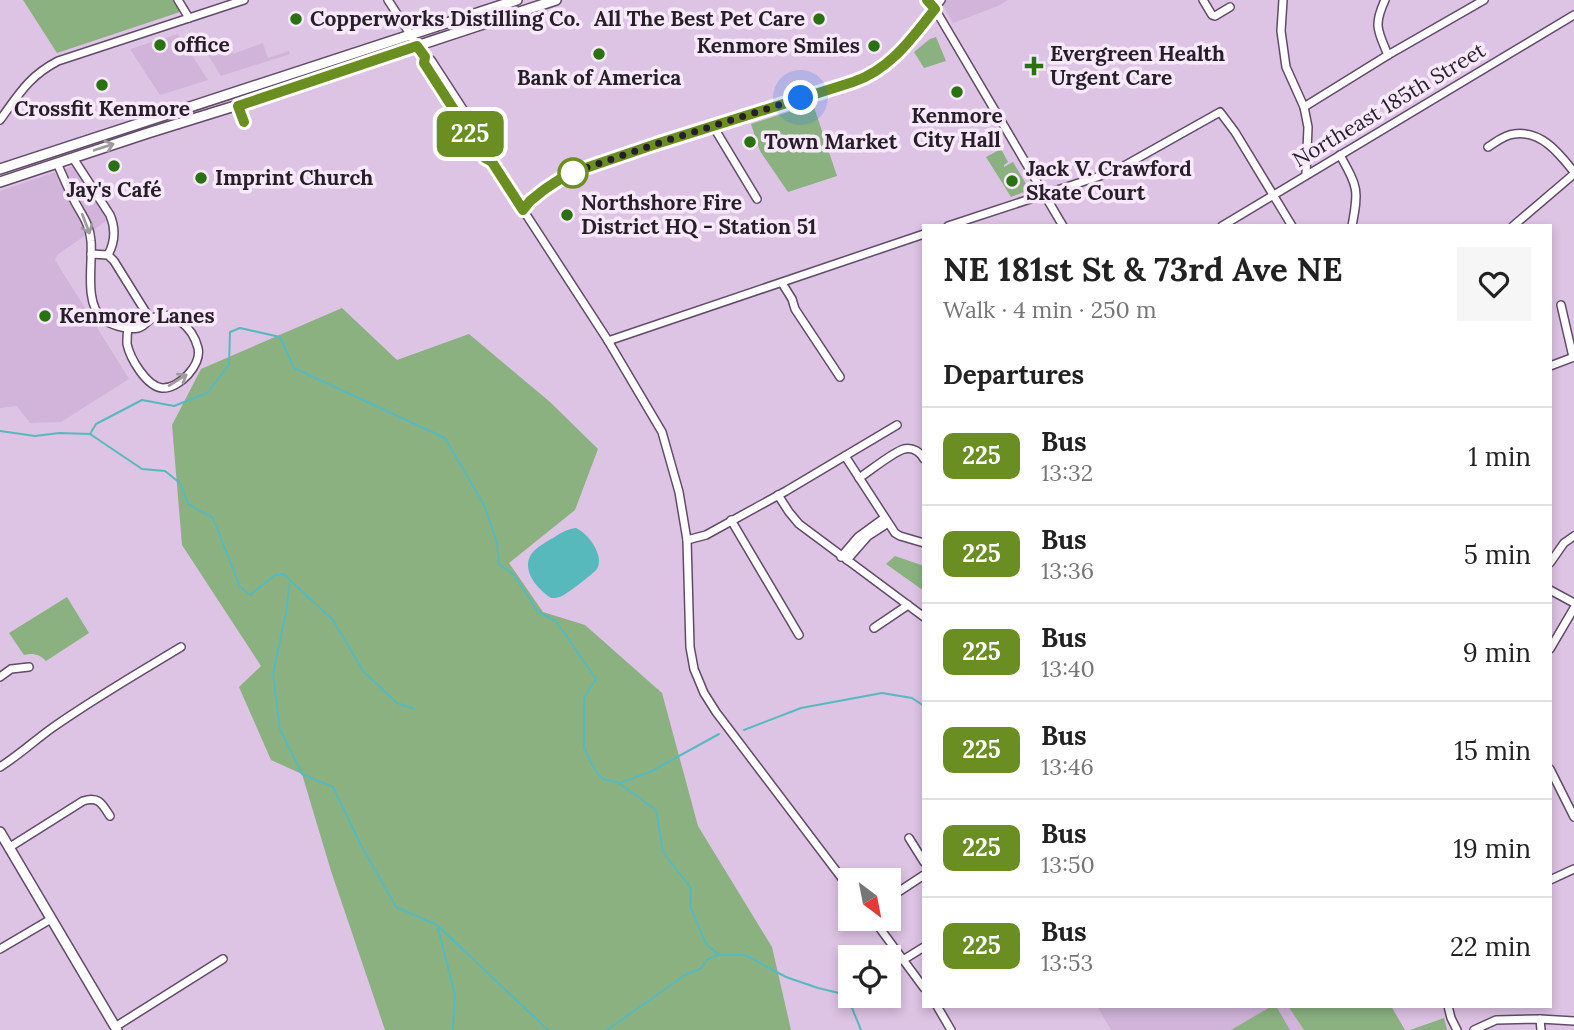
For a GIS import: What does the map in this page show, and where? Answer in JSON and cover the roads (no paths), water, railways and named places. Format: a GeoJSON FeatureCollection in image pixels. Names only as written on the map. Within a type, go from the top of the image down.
{"type":"FeatureCollection","features":[{"type":"Feature","properties":{"kind":"main road"},"geometry":{"type":"LineString","coordinates":[[0,169],[517,0]]}},
{"type":"Feature","properties":{"kind":"main road"},"geometry":{"type":"LineString","coordinates":[[0,182],[556,0]]}},
{"type":"Feature","properties":{"kind":"main road"},"geometry":{"type":"LineString","coordinates":[[148,133],[148,128],[159,117]]}},
{"type":"Feature","properties":{"kind":"main road"},"geometry":{"type":"LineString","coordinates":[[0,832],[116,1029]]}},
{"type":"Feature","properties":{"kind":"street"},"geometry":{"type":"LineString","coordinates":[[178,0],[189,18]]}},
{"type":"Feature","properties":{"kind":"street"},"geometry":{"type":"LineString","coordinates":[[0,120],[32,78],[51,65],[244,0]]}},
{"type":"Feature","properties":{"kind":"street"},"geometry":{"type":"LineString","coordinates":[[388,0],[425,57],[424,63],[608,341],[662,432],[679,492],[687,540],[690,647],[698,681],[716,712],[838,873]]}},
{"type":"Feature","properties":{"kind":"street"},"geometry":{"type":"LineString","coordinates":[[927,0],[934,4],[1062,224]]}},
{"type":"Feature","properties":{"kind":"street"},"geometry":{"type":"LineString","coordinates":[[523,210],[530,201],[568,174],[875,73],[893,59],[934,4],[941,0]]}},
{"type":"Feature","properties":{"kind":"street"},"geometry":{"type":"LineString","coordinates":[[1203,0],[1215,16],[1230,7]]}},
{"type":"Feature","properties":{"kind":"street"},"geometry":{"type":"LineString","coordinates":[[1283,0],[1281,31],[1286,67],[1304,107],[1308,127],[1306,175]]}},
{"type":"Feature","properties":{"kind":"street"},"geometry":{"type":"LineString","coordinates":[[1385,0],[1379,12],[1377,26],[1388,55]]}},
{"type":"Feature","properties":{"kind":"street"},"geometry":{"type":"LineString","coordinates":[[1304,107],[1484,0]]}},
{"type":"Feature","properties":{"kind":"street","name":"Northeast 185th Street"},"geometry":{"type":"LineString","coordinates":[[1225,224],[1574,15]]}},
{"type":"Feature","properties":{"kind":"street"},"geometry":{"type":"LineString","coordinates":[[954,224],[1122,167],[1220,112],[1292,224]]}},
{"type":"Feature","properties":{"kind":"street"},"geometry":{"type":"LineString","coordinates":[[713,126],[757,199]]}},
{"type":"Feature","properties":{"kind":"street"},"geometry":{"type":"LineString","coordinates":[[1488,147],[1514,134],[1527,135],[1549,143],[1574,173],[1515,224]]}},
{"type":"Feature","properties":{"kind":"street"},"geometry":{"type":"LineString","coordinates":[[1340,155],[1355,184],[1356,206],[1352,224]]}},
{"type":"Feature","properties":{"kind":"street"},"geometry":{"type":"LineString","coordinates":[[73,158],[113,223],[113,246],[108,255]]}},
{"type":"Feature","properties":{"kind":"street"},"geometry":{"type":"LineString","coordinates":[[57,163],[89,225],[92,293],[96,311],[108,322],[128,328],[138,328],[150,319],[174,317],[188,330],[199,350],[198,360],[191,372],[181,381],[163,388],[155,385],[145,378],[130,354],[127,343],[128,328]]}},
{"type":"Feature","properties":{"kind":"street"},"geometry":{"type":"LineString","coordinates":[[608,341],[922,235]]}},
{"type":"Feature","properties":{"kind":"street"},"geometry":{"type":"LineString","coordinates":[[91,254],[108,255],[114,261],[150,319]]}},
{"type":"Feature","properties":{"kind":"street"},"geometry":{"type":"LineString","coordinates":[[782,283],[795,309],[840,377]]}},
{"type":"Feature","properties":{"kind":"street"},"geometry":{"type":"LineString","coordinates":[[1552,365],[1574,357],[1561,305]]}},
{"type":"Feature","properties":{"kind":"street"},"geometry":{"type":"LineString","coordinates":[[687,540],[706,535],[897,425]]}},
{"type":"Feature","properties":{"kind":"street"},"geometry":{"type":"LineString","coordinates":[[859,478],[902,450],[912,449],[922,456]]}},
{"type":"Feature","properties":{"kind":"street"},"geometry":{"type":"LineString","coordinates":[[845,456],[895,533],[922,542]]}},
{"type":"Feature","properties":{"kind":"street"},"geometry":{"type":"LineString","coordinates":[[778,495],[799,524],[922,616]]}},
{"type":"Feature","properties":{"kind":"street"},"geometry":{"type":"LineString","coordinates":[[731,520],[799,635]]}},
{"type":"Feature","properties":{"kind":"street"},"geometry":{"type":"LineString","coordinates":[[844,558],[858,537],[886,520]]}},
{"type":"Feature","properties":{"kind":"street"},"geometry":{"type":"LineString","coordinates":[[1552,560],[1564,543],[1574,536]]}},
{"type":"Feature","properties":{"kind":"street"},"geometry":{"type":"LineString","coordinates":[[1552,591],[1574,603]]}},
{"type":"Feature","properties":{"kind":"street"},"geometry":{"type":"LineString","coordinates":[[874,628],[908,605]]}},
{"type":"Feature","properties":{"kind":"street"},"geometry":{"type":"LineString","coordinates":[[1552,646],[1574,608]]}},
{"type":"Feature","properties":{"kind":"street"},"geometry":{"type":"LineString","coordinates":[[0,767],[95,699],[181,647]]}},
{"type":"Feature","properties":{"kind":"street"},"geometry":{"type":"LineString","coordinates":[[0,677],[11,669],[29,667]]}},
{"type":"Feature","properties":{"kind":"street"},"geometry":{"type":"LineString","coordinates":[[1552,773],[1574,817]]}},
{"type":"Feature","properties":{"kind":"street"},"geometry":{"type":"LineString","coordinates":[[10,848],[83,801],[96,799],[110,816]]}},
{"type":"Feature","properties":{"kind":"street"},"geometry":{"type":"LineString","coordinates":[[909,838],[922,859]]}},
{"type":"Feature","properties":{"kind":"street"},"geometry":{"type":"LineString","coordinates":[[1552,879],[1574,869]]}},
{"type":"Feature","properties":{"kind":"street"},"geometry":{"type":"LineString","coordinates":[[901,890],[922,876]]}},
{"type":"Feature","properties":{"kind":"street"},"geometry":{"type":"LineString","coordinates":[[0,949],[51,919]]}},
{"type":"Feature","properties":{"kind":"street"},"geometry":{"type":"LineString","coordinates":[[882,931],[922,985]]}},
{"type":"Feature","properties":{"kind":"street"},"geometry":{"type":"LineString","coordinates":[[903,960],[922,948]]}},
{"type":"Feature","properties":{"kind":"street"},"geometry":{"type":"LineString","coordinates":[[116,1029],[223,959]]}},
{"type":"Feature","properties":{"kind":"street"},"geometry":{"type":"LineString","coordinates":[[938,1008],[951,1030]]}},
{"type":"Feature","properties":{"kind":"street"},"geometry":{"type":"LineString","coordinates":[[1448,1008],[1457,1030]]}},
{"type":"Feature","properties":{"kind":"street"},"geometry":{"type":"LineString","coordinates":[[1540,1018],[1541,1030]]}},
{"type":"Feature","properties":{"kind":"street"},"geometry":{"type":"LineString","coordinates":[[1474,1030],[1496,1020],[1540,1018],[1574,1021]]}},
{"type":"Feature","properties":{"kind":"waterway"},"geometry":{"type":"LineString","coordinates":[[90,434],[96,424],[142,400],[174,406],[207,393],[229,365],[230,332],[240,328],[280,337],[294,368],[445,438],[484,505],[497,543],[499,564],[514,575],[538,612],[556,621],[596,679],[584,698],[584,747],[602,779],[620,783],[650,772],[719,734]]}},
{"type":"Feature","properties":{"kind":"waterway"},"geometry":{"type":"LineString","coordinates":[[0,431],[35,436],[59,433],[90,434],[142,469],[165,471],[180,483],[188,504],[213,518],[240,587],[250,595],[275,575],[284,574],[290,580],[273,674],[280,729],[302,774],[333,787],[360,843],[396,907],[437,925],[548,1030]]}},
{"type":"Feature","properties":{"kind":"waterway"},"geometry":{"type":"LineString","coordinates":[[291,581],[333,620],[363,671],[397,703],[414,709]]}},
{"type":"Feature","properties":{"kind":"waterway"},"geometry":{"type":"LineString","coordinates":[[744,730],[801,708],[882,693],[912,698],[922,705]]}},
{"type":"Feature","properties":{"kind":"waterway"},"geometry":{"type":"LineString","coordinates":[[620,784],[656,810],[663,852],[691,888],[690,906],[706,944],[718,954]]}},
{"type":"Feature","properties":{"kind":"waterway"},"geometry":{"type":"LineString","coordinates":[[438,928],[455,995],[453,1030]]}},
{"type":"Feature","properties":{"kind":"waterway"},"geometry":{"type":"LineString","coordinates":[[607,1030],[685,975],[700,969],[708,959],[718,955],[745,955],[786,977],[839,993],[852,1008],[861,1030]]}},
{"type":"Feature","properties":{"kind":"place","name":"Copperworks Distilling Co."},"geometry":{"type":"Point","coordinates":[296,19]}},
{"type":"Feature","properties":{"kind":"place","name":"All The Best Pet Care"},"geometry":{"type":"Point","coordinates":[819,19]}},
{"type":"Feature","properties":{"kind":"place","name":"office"},"geometry":{"type":"Point","coordinates":[160,45]}},
{"type":"Feature","properties":{"kind":"place","name":"Kenmore Smiles"},"geometry":{"type":"Point","coordinates":[874,46]}},
{"type":"Feature","properties":{"kind":"place","name":"Bank of America"},"geometry":{"type":"Point","coordinates":[599,54]}},
{"type":"Feature","properties":{"kind":"place","name":"Evergreen Health Urgent Care"},"geometry":{"type":"Point","coordinates":[1034,66]}},
{"type":"Feature","properties":{"kind":"place","name":"Crossfit Kenmore"},"geometry":{"type":"Point","coordinates":[102,85]}},
{"type":"Feature","properties":{"kind":"place","name":"Kenmore City Hall"},"geometry":{"type":"Point","coordinates":[957,92]}},
{"type":"Feature","properties":{"kind":"place","name":"Town Market"},"geometry":{"type":"Point","coordinates":[750,142]}},
{"type":"Feature","properties":{"kind":"place","name":"Jay's Café"},"geometry":{"type":"Point","coordinates":[114,166]}},
{"type":"Feature","properties":{"kind":"place","name":"Imprint Church"},"geometry":{"type":"Point","coordinates":[201,178]}},
{"type":"Feature","properties":{"kind":"place","name":"Jack V. Crawford Skate Court"},"geometry":{"type":"Point","coordinates":[1012,181]}},
{"type":"Feature","properties":{"kind":"place","name":"Northshore Fire District HQ - Station 51"},"geometry":{"type":"Point","coordinates":[567,215]}},
{"type":"Feature","properties":{"kind":"place","name":"Kenmore Lanes"},"geometry":{"type":"Point","coordinates":[45,316]}}]}
